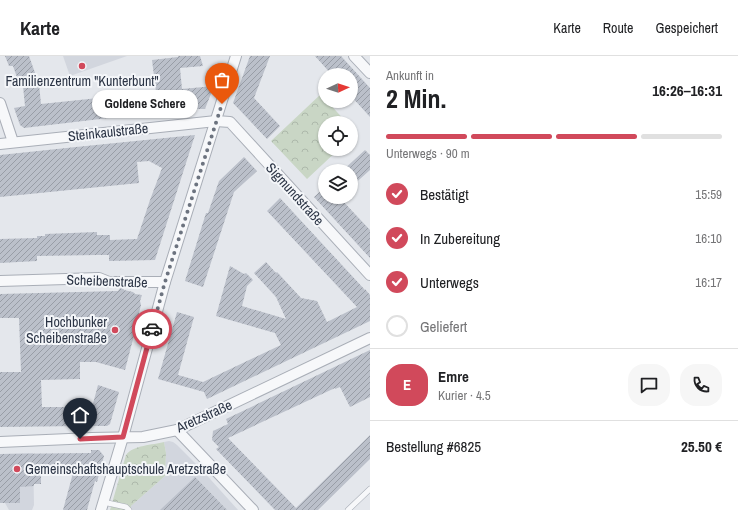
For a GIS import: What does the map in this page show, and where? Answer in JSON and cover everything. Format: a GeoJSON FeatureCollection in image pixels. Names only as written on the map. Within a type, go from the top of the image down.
{"type":"FeatureCollection","features":[{"type":"Feature","properties":{"kind":"street"},"geometry":{"type":"LineString","coordinates":[[102,506],[123,437],[165,282],[236,56]]}},
{"type":"Feature","properties":{"kind":"street"},"geometry":{"type":"LineString","coordinates":[[354,56],[370,73]]}},
{"type":"Feature","properties":{"kind":"street"},"geometry":{"type":"LineString","coordinates":[[0,103],[13,142]]}},
{"type":"Feature","properties":{"kind":"street","name":"Steinkaulstraße"},"geometry":{"type":"LineString","coordinates":[[0,144],[216,121]]}},
{"type":"Feature","properties":{"kind":"street","name":"Sigmundstraße"},"geometry":{"type":"LineString","coordinates":[[216,121],[230,122],[370,276]]}},
{"type":"Feature","properties":{"kind":"street","name":"Scheibenstraße"},"geometry":{"type":"LineString","coordinates":[[0,281],[99,278],[109,282],[165,282]]}},
{"type":"Feature","properties":{"kind":"street","name":"Aretzstraße"},"geometry":{"type":"LineString","coordinates":[[0,442],[143,437],[177,430],[370,338]]}},
{"type":"Feature","properties":{"kind":"street"},"geometry":{"type":"LineString","coordinates":[[177,430],[253,510]]}},
{"type":"Feature","properties":{"kind":"lane"},"geometry":{"type":"LineString","coordinates":[[348,510],[370,489]]}},
{"type":"Feature","properties":{"kind":"lane"},"geometry":{"type":"LineString","coordinates":[[102,506],[126,508],[129,510]]}},
{"type":"Feature","properties":{"kind":"shaded area","name":"Familienzentrum \"Kunterbunt\""},"geometry":{"type":"Polygon","coordinates":[[[63,56],[127,56],[70,76],[63,56]]]}},
{"type":"Feature","properties":{"kind":"shaded area"},"geometry":{"type":"Polygon","coordinates":[[[169,441],[177,445],[202,470],[238,510],[131,510],[131,506],[165,476],[166,453],[164,442],[169,441]]]}},
{"type":"Feature","properties":{"kind":"shaded area","name":"Gemeinschaftshauptschule Aretzstraße"},"geometry":{"type":"Polygon","coordinates":[[[33,453],[34,505],[32,510],[9,510],[5,503],[0,503],[0,454],[33,453]]]}},
{"type":"Feature","properties":{"kind":"green space"},"geometry":{"type":"Polygon","coordinates":[[[318,97],[318,108],[333,108],[341,116],[318,116],[318,156],[332,156],[323,164],[318,164],[318,169],[307,179],[271,141],[318,97]]]}},
{"type":"Feature","properties":{"kind":"green space"},"geometry":{"type":"Polygon","coordinates":[[[164,442],[166,453],[165,476],[131,506],[131,510],[110,510],[126,455],[138,447],[164,442]]]}},
{"type":"Feature","properties":{"kind":"building"},"geometry":{"type":"Polygon","coordinates":[[[5,56],[29,56],[39,84],[41,104],[156,92],[152,60],[178,56],[200,56],[203,66],[180,68],[182,89],[214,86],[205,109],[185,109],[24,128],[20,125],[14,108],[25,106],[23,86],[20,86],[13,66],[9,66],[5,56]]]}},
{"type":"Feature","properties":{"kind":"building"},"geometry":{"type":"Polygon","coordinates":[[[250,56],[270,56],[254,98],[280,126],[267,139],[233,103],[250,56]]]}},
{"type":"Feature","properties":{"kind":"building"},"geometry":{"type":"Polygon","coordinates":[[[315,56],[341,56],[352,68],[326,68],[315,56]]]}},
{"type":"Feature","properties":{"kind":"building"},"geometry":{"type":"Polygon","coordinates":[[[358,75],[370,88],[370,117],[358,104],[358,75]]]}},
{"type":"Feature","properties":{"kind":"building"},"geometry":{"type":"Polygon","coordinates":[[[195,135],[155,260],[109,261],[109,255],[37,256],[37,261],[0,263],[0,239],[37,238],[37,236],[45,236],[45,234],[97,232],[97,235],[110,235],[110,240],[137,239],[162,168],[149,161],[137,162],[139,183],[0,197],[0,155],[195,135]]]}},
{"type":"Feature","properties":{"kind":"building"},"geometry":{"type":"Polygon","coordinates":[[[365,150],[370,155],[370,170],[358,181],[358,164],[350,164],[365,150]]]}},
{"type":"Feature","properties":{"kind":"building"},"geometry":{"type":"Polygon","coordinates":[[[244,157],[257,171],[234,192],[203,287],[185,281],[206,213],[208,213],[219,181],[244,157]]]}},
{"type":"Feature","properties":{"kind":"building"},"geometry":{"type":"Polygon","coordinates":[[[318,193],[318,201],[314,197],[318,193]]]}},
{"type":"Feature","properties":{"kind":"building"},"geometry":{"type":"Polygon","coordinates":[[[280,198],[370,295],[370,321],[207,399],[204,392],[158,379],[177,312],[194,317],[178,375],[203,382],[281,345],[275,333],[216,316],[230,266],[244,274],[246,273],[253,280],[247,286],[242,306],[286,319],[276,297],[254,273],[266,262],[301,298],[317,301],[327,322],[357,307],[267,211],[280,198]]]}},
{"type":"Feature","properties":{"kind":"building"},"geometry":{"type":"Polygon","coordinates":[[[320,204],[346,204],[370,230],[370,258],[320,204]]]}},
{"type":"Feature","properties":{"kind":"building"},"geometry":{"type":"Polygon","coordinates":[[[120,288],[142,295],[139,313],[141,318],[138,320],[125,370],[96,362],[80,362],[80,379],[41,380],[42,407],[76,407],[76,409],[81,409],[81,426],[0,427],[0,372],[21,372],[19,318],[0,318],[0,294],[118,291],[120,288]]]}},
{"type":"Feature","properties":{"kind":"building"},"geometry":{"type":"Polygon","coordinates":[[[370,350],[370,397],[350,407],[340,387],[335,388],[228,438],[296,508],[370,435],[370,459],[318,510],[275,510],[216,449],[219,447],[212,440],[213,431],[228,424],[226,419],[370,350]]]}},
{"type":"Feature","properties":{"kind":"building"},"geometry":{"type":"Polygon","coordinates":[[[98,385],[119,392],[110,424],[107,426],[87,426],[98,385]]]}},
{"type":"Feature","properties":{"kind":"building"},"geometry":{"type":"Polygon","coordinates":[[[91,450],[99,450],[104,456],[87,510],[63,510],[73,473],[65,472],[41,473],[41,484],[20,487],[20,503],[0,503],[0,454],[91,453],[91,450]]]}},
{"type":"Feature","properties":{"kind":"building"},"geometry":{"type":"Polygon","coordinates":[[[195,477],[227,510],[160,510],[195,477]]]}},
{"type":"Feature","properties":{"kind":"way so far"},"geometry":{"type":"LineString","coordinates":[[152,329],[165,282],[222,104]]}},
{"type":"Feature","properties":{"kind":"place","name":"Familienzentrum \"Kunterbunt\""},"geometry":{"type":"Point","coordinates":[82,66]}},
{"type":"Feature","properties":{"kind":"place","name":"Goldene Schere"},"geometry":{"type":"Point","coordinates":[222,104]}},
{"type":"Feature","properties":{"kind":"place","name":"Hochbunker Scheibenstraße"},"geometry":{"type":"Point","coordinates":[115,330]}},
{"type":"Feature","properties":{"kind":"place","name":"Gemeinschaftshauptschule Aretzstraße"},"geometry":{"type":"Point","coordinates":[17,469]}},
{"type":"Feature","properties":{"kind":"route"},"geometry":{"type":"LineString","coordinates":[[80,439],[123,437],[152,329]]}}]}
